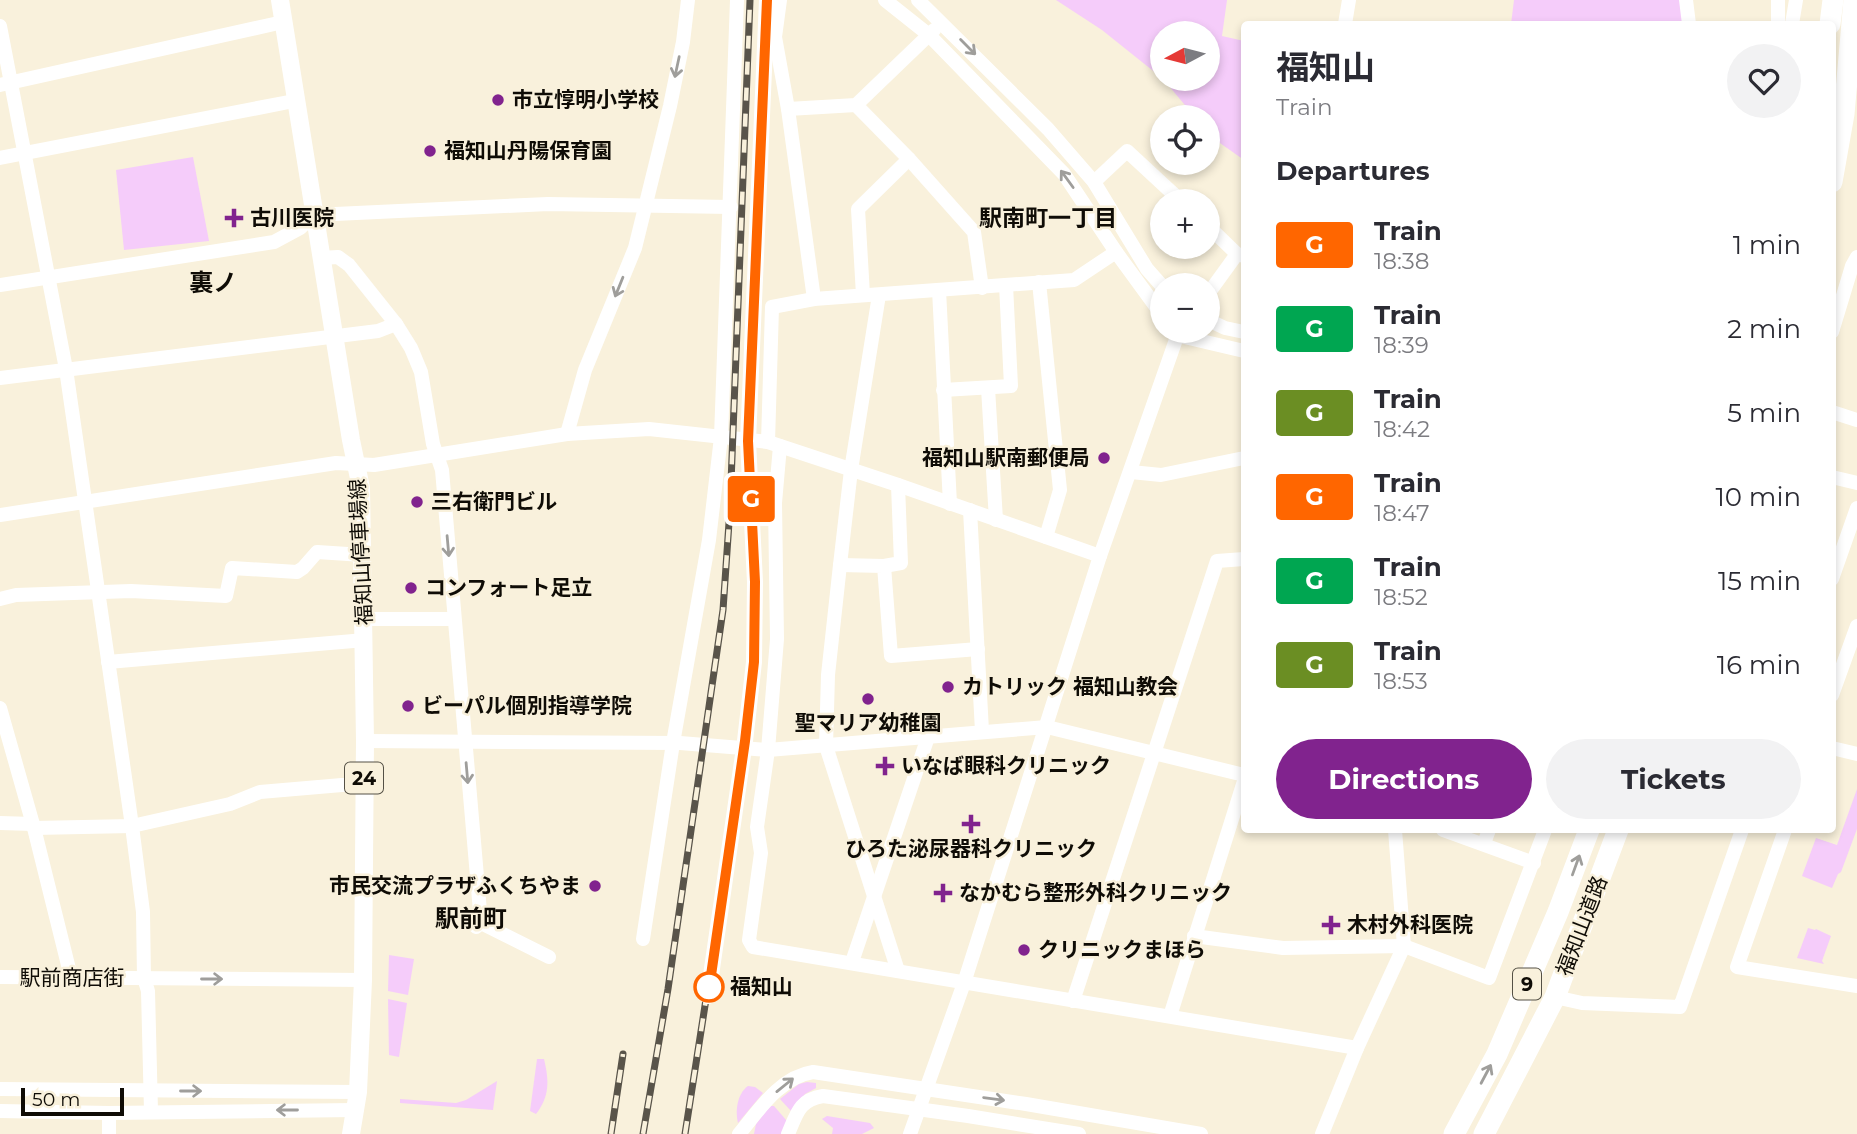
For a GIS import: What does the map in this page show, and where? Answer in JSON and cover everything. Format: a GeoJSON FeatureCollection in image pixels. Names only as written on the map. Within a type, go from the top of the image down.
{"type":"FeatureCollection","features":[{"type":"Feature","properties":{"kind":"highway"},"geometry":{"type":"LineString","coordinates":[[1830,21],[1833,0]]}},
{"type":"Feature","properties":{"kind":"highway"},"geometry":{"type":"LineString","coordinates":[[1836,159],[1844,114],[1854,0]]}},
{"type":"Feature","properties":{"kind":"highway","name":"福知山道路"},"geometry":{"type":"LineString","coordinates":[[1454,1134],[1497,1054],[1558,912],[1588,833]]}},
{"type":"Feature","properties":{"kind":"highway","name":"福知山道路"},"geometry":{"type":"LineString","coordinates":[[1484,1134],[1555,997],[1617,833]]}},
{"type":"Feature","properties":{"kind":"main road","name":"福知山停車場線"},"geometry":{"type":"LineString","coordinates":[[280,0],[294,101],[361,488],[365,619],[363,980],[357,1101],[351,1134]]}},
{"type":"Feature","properties":{"kind":"street"},"geometry":{"type":"LineString","coordinates":[[568,434],[585,370],[635,248],[670,106],[683,42],[688,0]]}},
{"type":"Feature","properties":{"kind":"street"},"geometry":{"type":"LineString","coordinates":[[643,939],[709,540],[721,437],[737,0]]}},
{"type":"Feature","properties":{"kind":"street"},"geometry":{"type":"LineString","coordinates":[[780,0],[775,37],[788,109],[814,299]]}},
{"type":"Feature","properties":{"kind":"street"},"geometry":{"type":"LineString","coordinates":[[885,0],[929,34],[1064,174],[1150,299]]}},
{"type":"Feature","properties":{"kind":"street"},"geometry":{"type":"LineString","coordinates":[[918,0],[1048,129],[1094,182],[1151,273]]}},
{"type":"Feature","properties":{"kind":"street"},"geometry":{"type":"LineString","coordinates":[[1346,21],[1349,0]]}},
{"type":"Feature","properties":{"kind":"street"},"geometry":{"type":"LineString","coordinates":[[1686,0],[1689,21]]}},
{"type":"Feature","properties":{"kind":"street"},"geometry":{"type":"LineString","coordinates":[[1778,0],[1778,21]]}},
{"type":"Feature","properties":{"kind":"street"},"geometry":{"type":"LineString","coordinates":[[1792,21],[1796,0]]}},
{"type":"Feature","properties":{"kind":"street"},"geometry":{"type":"LineString","coordinates":[[6,84],[283,22]]}},
{"type":"Feature","properties":{"kind":"street"},"geometry":{"type":"LineString","coordinates":[[788,109],[856,105],[942,22]]}},
{"type":"Feature","properties":{"kind":"street"},"geometry":{"type":"LineString","coordinates":[[0,26],[6,84],[25,153],[66,369],[132,826],[143,912],[151,1111]]}},
{"type":"Feature","properties":{"kind":"street"},"geometry":{"type":"LineString","coordinates":[[0,158],[294,101]]}},
{"type":"Feature","properties":{"kind":"street"},"geometry":{"type":"LineString","coordinates":[[856,105],[974,232],[982,288]]}},
{"type":"Feature","properties":{"kind":"street"},"geometry":{"type":"LineString","coordinates":[[1836,135],[1857,138]]}},
{"type":"Feature","properties":{"kind":"street"},"geometry":{"type":"LineString","coordinates":[[1094,182],[1127,151],[1168,189]]}},
{"type":"Feature","properties":{"kind":"street"},"geometry":{"type":"LineString","coordinates":[[863,295],[858,209],[909,159]]}},
{"type":"Feature","properties":{"kind":"street"},"geometry":{"type":"LineString","coordinates":[[0,285],[274,242],[300,228],[314,215],[548,204],[731,207]]}},
{"type":"Feature","properties":{"kind":"street"},"geometry":{"type":"LineString","coordinates":[[1220,237],[1241,255],[1220,280]]}},
{"type":"Feature","properties":{"kind":"street"},"geometry":{"type":"LineString","coordinates":[[1116,252],[1074,280],[814,299],[772,307],[777,639],[768,750],[757,827],[761,853],[749,940],[752,947],[1357,1048]]}},
{"type":"Feature","properties":{"kind":"street"},"geometry":{"type":"LineString","coordinates":[[321,258],[338,257],[349,265],[396,324],[411,348],[421,372],[432,438],[442,470],[478,925],[549,957]]}},
{"type":"Feature","properties":{"kind":"street"},"geometry":{"type":"LineString","coordinates":[[1836,319],[1857,257]]}},
{"type":"Feature","properties":{"kind":"street"},"geometry":{"type":"LineString","coordinates":[[1039,282],[1060,490],[1046,537]]}},
{"type":"Feature","properties":{"kind":"street"},"geometry":{"type":"LineString","coordinates":[[943,390],[1011,386],[1006,285]]}},
{"type":"Feature","properties":{"kind":"street"},"geometry":{"type":"LineString","coordinates":[[939,290],[950,504]]}},
{"type":"Feature","properties":{"kind":"street"},"geometry":{"type":"LineString","coordinates":[[878,295],[851,470],[840,565],[828,675],[826,746],[898,971]]}},
{"type":"Feature","properties":{"kind":"street"},"geometry":{"type":"LineString","coordinates":[[0,378],[378,331],[396,324]]}},
{"type":"Feature","properties":{"kind":"street"},"geometry":{"type":"LineString","coordinates":[[1220,326],[1241,331]]}},
{"type":"Feature","properties":{"kind":"street"},"geometry":{"type":"LineString","coordinates":[[910,1134],[964,983],[1100,556],[1131,472],[1172,343]]}},
{"type":"Feature","properties":{"kind":"street"},"geometry":{"type":"LineString","coordinates":[[1215,343],[1241,350]]}},
{"type":"Feature","properties":{"kind":"street"},"geometry":{"type":"LineString","coordinates":[[988,388],[996,520]]}},
{"type":"Feature","properties":{"kind":"street"},"geometry":{"type":"LineString","coordinates":[[1836,413],[1857,420]]}},
{"type":"Feature","properties":{"kind":"street"},"geometry":{"type":"LineString","coordinates":[[0,515],[336,463],[374,465],[568,434],[649,429],[774,444],[1100,556]]}},
{"type":"Feature","properties":{"kind":"street"},"geometry":{"type":"LineString","coordinates":[[1131,472],[1161,475],[1241,459]]}},
{"type":"Feature","properties":{"kind":"street"},"geometry":{"type":"LineString","coordinates":[[1836,478],[1857,484]]}},
{"type":"Feature","properties":{"kind":"street"},"geometry":{"type":"LineString","coordinates":[[840,565],[884,566],[901,563],[898,485]]}},
{"type":"Feature","properties":{"kind":"street"},"geometry":{"type":"LineString","coordinates":[[1836,568],[1857,508]]}},
{"type":"Feature","properties":{"kind":"street"},"geometry":{"type":"LineString","coordinates":[[970,510],[982,731]]}},
{"type":"Feature","properties":{"kind":"street"},"geometry":{"type":"LineString","coordinates":[[0,599],[16,595],[131,591],[226,596],[232,568],[297,572],[317,552],[363,555]]}},
{"type":"Feature","properties":{"kind":"street"},"geometry":{"type":"LineString","coordinates":[[1073,1002],[1217,561],[1241,559]]}},
{"type":"Feature","properties":{"kind":"street"},"geometry":{"type":"LineString","coordinates":[[884,566],[891,656],[978,649]]}},
{"type":"Feature","properties":{"kind":"street"},"geometry":{"type":"LineString","coordinates":[[365,619],[454,619]]}},
{"type":"Feature","properties":{"kind":"street"},"geometry":{"type":"LineString","coordinates":[[1836,684],[1857,626]]}},
{"type":"Feature","properties":{"kind":"street"},"geometry":{"type":"LineString","coordinates":[[108,662],[365,640]]}},
{"type":"Feature","properties":{"kind":"street"},"geometry":{"type":"LineString","coordinates":[[0,708],[71,977]]}},
{"type":"Feature","properties":{"kind":"street"},"geometry":{"type":"LineString","coordinates":[[365,741],[674,743],[768,750],[1047,727],[1241,774]]}},
{"type":"Feature","properties":{"kind":"street"},"geometry":{"type":"LineString","coordinates":[[852,962],[928,737]]}},
{"type":"Feature","properties":{"kind":"street"},"geometry":{"type":"LineString","coordinates":[[1836,749],[1857,754]]}},
{"type":"Feature","properties":{"kind":"street"},"geometry":{"type":"LineString","coordinates":[[0,823],[33,826],[132,826],[230,804],[260,792],[363,785]]}},
{"type":"Feature","properties":{"kind":"street"},"geometry":{"type":"LineString","coordinates":[[1170,1016],[1241,790]]}},
{"type":"Feature","properties":{"kind":"street"},"geometry":{"type":"LineString","coordinates":[[1322,1134],[1357,1048],[1404,946],[1395,833]]}},
{"type":"Feature","properties":{"kind":"street"},"geometry":{"type":"LineString","coordinates":[[1465,833],[1487,836],[1534,863]]}},
{"type":"Feature","properties":{"kind":"street"},"geometry":{"type":"LineString","coordinates":[[1194,936],[1283,948],[1404,946],[1489,978],[1544,833]]}},
{"type":"Feature","properties":{"kind":"street"},"geometry":{"type":"LineString","coordinates":[[1555,997],[1582,1003],[1680,1007],[1741,833]]}},
{"type":"Feature","properties":{"kind":"street"},"geometry":{"type":"LineString","coordinates":[[1784,833],[1737,967],[1857,986]]}},
{"type":"Feature","properties":{"kind":"street","name":"駅前商店街"},"geometry":{"type":"LineString","coordinates":[[0,977],[363,980]]}},
{"type":"Feature","properties":{"kind":"street"},"geometry":{"type":"LineString","coordinates":[[739,1134],[772,1096],[800,1074],[824,1074],[926,1089],[1201,1134]]}},
{"type":"Feature","properties":{"kind":"street"},"geometry":{"type":"LineString","coordinates":[[0,1089],[152,1090],[357,1101]]}},
{"type":"Feature","properties":{"kind":"street"},"geometry":{"type":"LineString","coordinates":[[788,1134],[802,1104],[811,1098],[823,1096],[1079,1134]]}},
{"type":"Feature","properties":{"kind":"street"},"geometry":{"type":"LineString","coordinates":[[0,1111],[109,1113],[357,1101]]}},
{"type":"Feature","properties":{"kind":"street"},"geometry":{"type":"LineString","coordinates":[[109,1113],[109,1134]]}},
{"type":"Feature","properties":{"kind":"shaded area"},"geometry":{"type":"Polygon","coordinates":[[[1056,0],[1227,0],[1222,36],[1241,40],[1241,158],[1220,143],[1220,105],[1185,105],[1173,91],[1220,91],[1220,21],[1150,21],[1150,68],[1102,30],[1056,0]]]}},
{"type":"Feature","properties":{"kind":"shaded area"},"geometry":{"type":"Polygon","coordinates":[[[1514,0],[1680,0],[1683,21],[1511,21],[1514,0]]]}},
{"type":"Feature","properties":{"kind":"shaded area"},"geometry":{"type":"Polygon","coordinates":[[[193,157],[209,241],[124,250],[116,170],[193,157]]]}},
{"type":"Feature","properties":{"kind":"shaded area"},"geometry":{"type":"Polygon","coordinates":[[[1857,789],[1857,829],[1832,888],[1802,876],[1816,838],[1837,845],[1857,789]]]}},
{"type":"Feature","properties":{"kind":"shaded area"},"geometry":{"type":"Polygon","coordinates":[[[1808,928],[1831,936],[1822,961],[1824,964],[1797,958],[1808,928]]]}},
{"type":"Feature","properties":{"kind":"shaded area"},"geometry":{"type":"Polygon","coordinates":[[[389,955],[414,959],[408,995],[388,991],[389,955]]]}},
{"type":"Feature","properties":{"kind":"shaded area"},"geometry":{"type":"Polygon","coordinates":[[[388,999],[407,1003],[399,1057],[389,1055],[388,999]]]}},
{"type":"Feature","properties":{"kind":"shaded area"},"geometry":{"type":"Polygon","coordinates":[[[537,1059],[544,1059],[547,1081],[544,1101],[536,1114],[530,1111],[537,1059]]]}},
{"type":"Feature","properties":{"kind":"shaded area"},"geometry":{"type":"Polygon","coordinates":[[[497,1081],[493,1110],[400,1103],[400,1099],[456,1103],[497,1081]]]}},
{"type":"Feature","properties":{"kind":"shaded area"},"geometry":{"type":"Polygon","coordinates":[[[816,1083],[816,1088],[805,1094],[791,1111],[780,1099],[799,1084],[816,1083]]]}},
{"type":"Feature","properties":{"kind":"shaded area"},"geometry":{"type":"Polygon","coordinates":[[[748,1086],[763,1093],[738,1123],[738,1103],[741,1093],[748,1086]]]}},
{"type":"Feature","properties":{"kind":"shaded area"},"geometry":{"type":"Polygon","coordinates":[[[770,1106],[774,1106],[787,1121],[782,1134],[754,1134],[756,1124],[770,1106]]]}},
{"type":"Feature","properties":{"kind":"shaded area"},"geometry":{"type":"Polygon","coordinates":[[[827,1116],[870,1123],[874,1128],[862,1134],[832,1134],[833,1128],[822,1119],[827,1116]]]}},
{"type":"Feature","properties":{"kind":"railway"},"geometry":{"type":"LineString","coordinates":[[643,1134],[668,989],[723,610],[730,508],[750,0]]}},
{"type":"Feature","properties":{"kind":"railway"},"geometry":{"type":"LineString","coordinates":[[685,1134],[735,813],[754,662],[755,581],[748,441],[767,0]]}},
{"type":"Feature","properties":{"kind":"railway"},"geometry":{"type":"LineString","coordinates":[[611,1134],[623,1054]]}},
{"type":"Feature","properties":{"kind":"train","name":"G"},"geometry":{"type":"LineString","coordinates":[[708,996],[750,707],[754,662],[754,543],[748,441],[767,0]]}},
{"type":"Feature","properties":{"kind":"place","name":"市立惇明小学校"},"geometry":{"type":"Point","coordinates":[498,100]}},
{"type":"Feature","properties":{"kind":"place","name":"福知山丹陽保育園"},"geometry":{"type":"Point","coordinates":[430,151]}},
{"type":"Feature","properties":{"kind":"place","name":"古川医院"},"geometry":{"type":"Point","coordinates":[234,218]}},
{"type":"Feature","properties":{"kind":"place","name":"福知山駅南郵便局"},"geometry":{"type":"Point","coordinates":[1104,458]}},
{"type":"Feature","properties":{"kind":"place","name":"三右衛門ビル"},"geometry":{"type":"Point","coordinates":[417,502]}},
{"type":"Feature","properties":{"kind":"place","name":"コンフォート足立"},"geometry":{"type":"Point","coordinates":[411,588]}},
{"type":"Feature","properties":{"kind":"place","name":"カトリック 福知山教会"},"geometry":{"type":"Point","coordinates":[948,687]}},
{"type":"Feature","properties":{"kind":"place","name":"聖マリア幼稚園"},"geometry":{"type":"Point","coordinates":[868,699]}},
{"type":"Feature","properties":{"kind":"place","name":"ビーパル個別指導学院"},"geometry":{"type":"Point","coordinates":[408,706]}},
{"type":"Feature","properties":{"kind":"place","name":"いなば眼科クリニック"},"geometry":{"type":"Point","coordinates":[885,766]}},
{"type":"Feature","properties":{"kind":"place","name":"ひろた泌尿器科クリニック"},"geometry":{"type":"Point","coordinates":[971,824]}},
{"type":"Feature","properties":{"kind":"place","name":"市民交流プラザふくちやま"},"geometry":{"type":"Point","coordinates":[595,886]}},
{"type":"Feature","properties":{"kind":"place","name":"なかむら整形外科クリニック"},"geometry":{"type":"Point","coordinates":[943,893]}},
{"type":"Feature","properties":{"kind":"place","name":"木村外科医院"},"geometry":{"type":"Point","coordinates":[1331,925]}},
{"type":"Feature","properties":{"kind":"place","name":"クリニックまほら"},"geometry":{"type":"Point","coordinates":[1024,950]}},
{"type":"Feature","properties":{"kind":"place","name":"福知山"},"geometry":{"type":"Point","coordinates":[709,987]}},
{"type":"Feature","properties":{"kind":"district","name":"駅南町一丁目"},"geometry":{"type":"Point","coordinates":[1048,218]}},
{"type":"Feature","properties":{"kind":"district","name":"裏ノ"},"geometry":{"type":"Point","coordinates":[213,283]}},
{"type":"Feature","properties":{"kind":"district","name":"駅前町"},"geometry":{"type":"Point","coordinates":[471,919]}}]}
